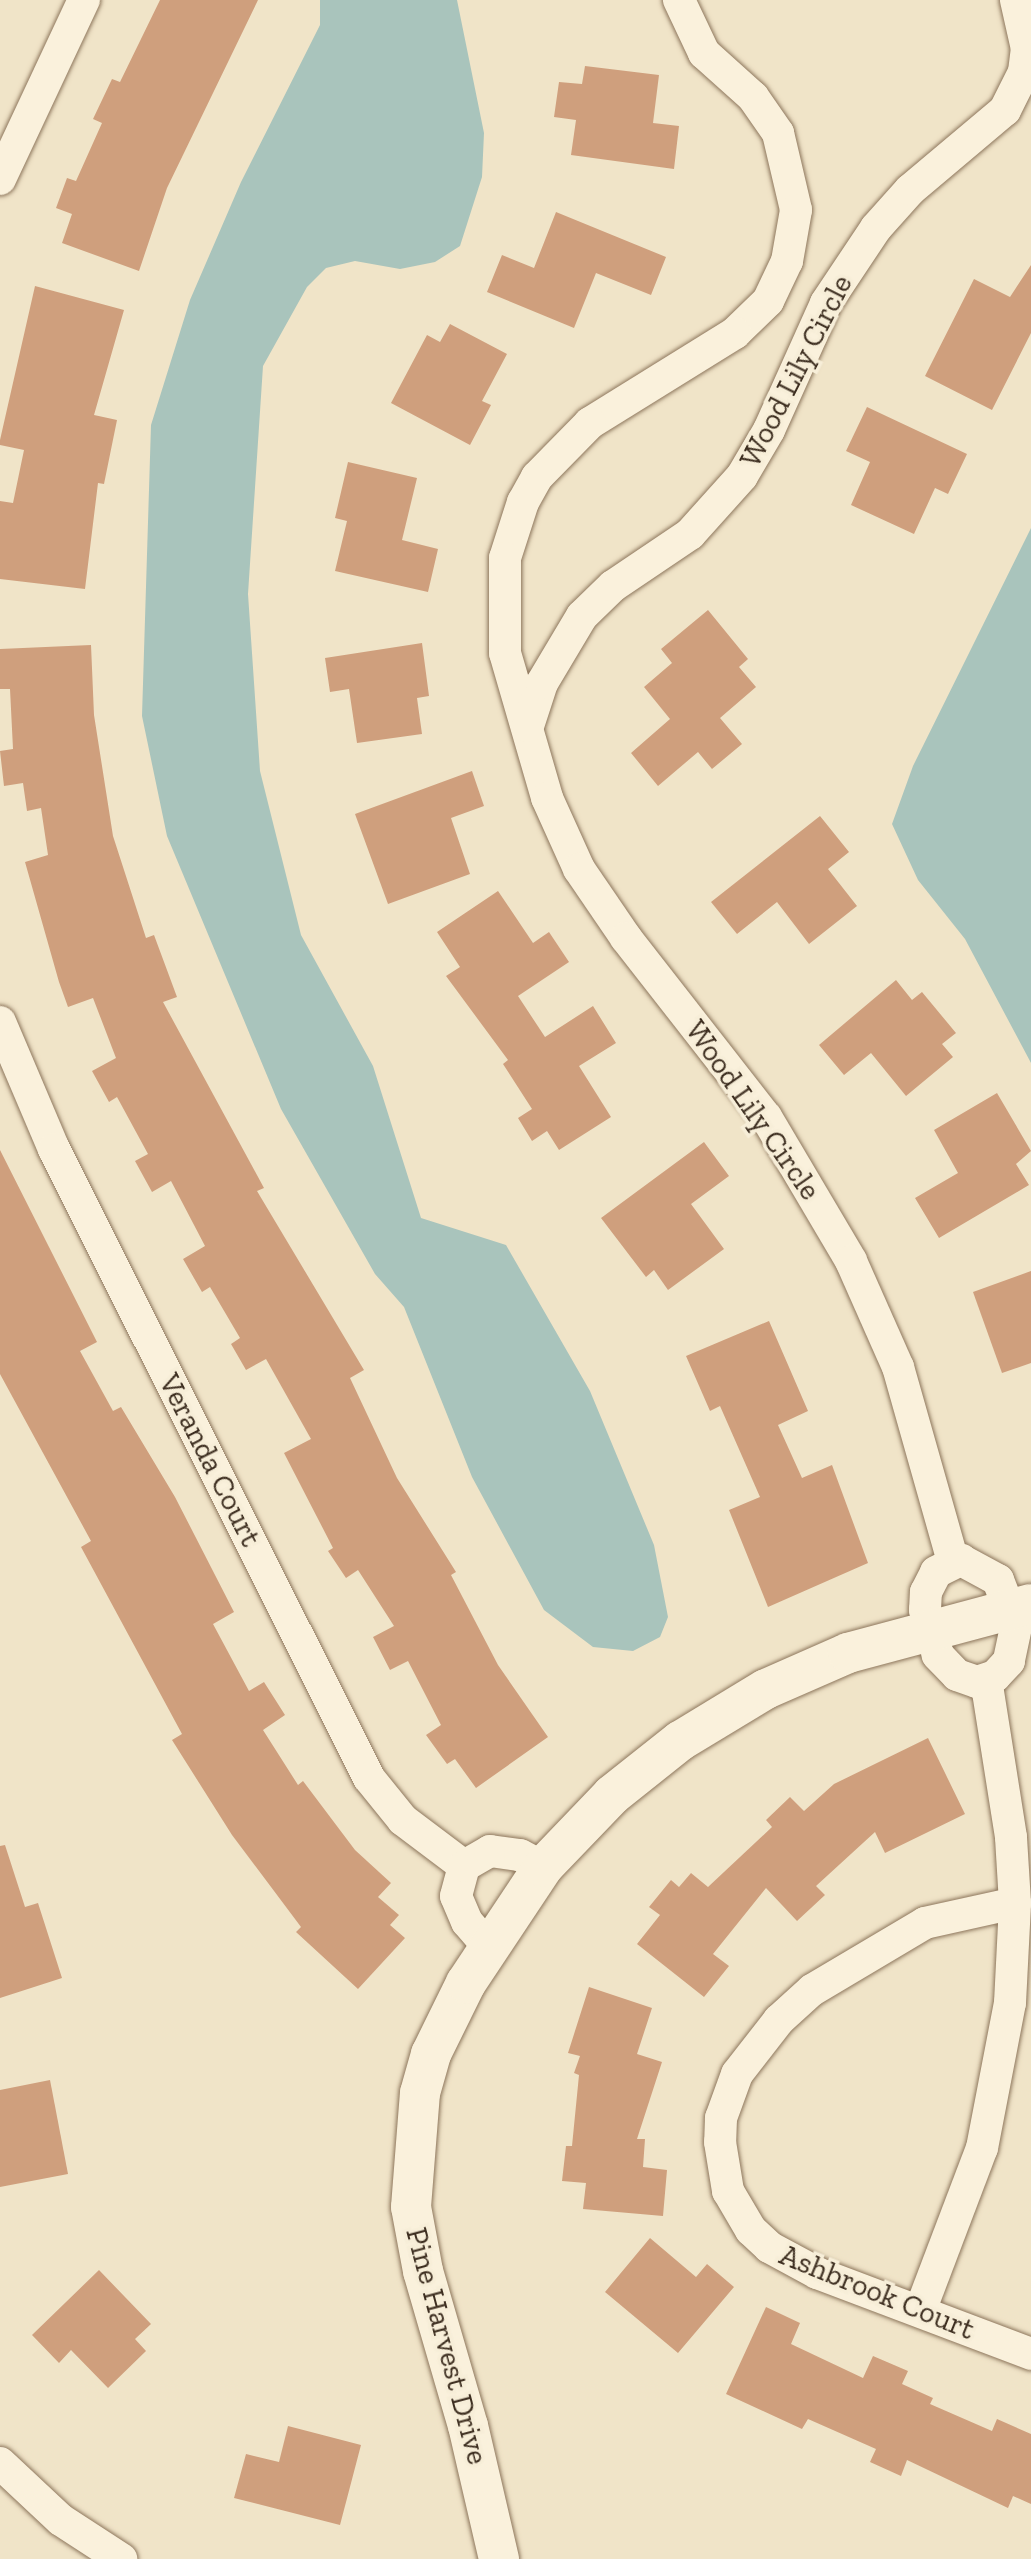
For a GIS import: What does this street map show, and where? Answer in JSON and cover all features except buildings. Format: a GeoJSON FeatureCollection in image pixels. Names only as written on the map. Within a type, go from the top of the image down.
{"type":"FeatureCollection","features":[{"type":"Feature","properties":{"kind":"street"},"geometry":{"type":"LineString","coordinates":[[0,179],[84,0]]}},
{"type":"Feature","properties":{"kind":"street","name":"Wood Lily Circle"},"geometry":{"type":"LineString","coordinates":[[679,0],[704,53],[753,97],[778,133],[794,183],[793,235],[778,284],[750,319],[704,355],[590,423],[553,457],[523,502],[505,558],[503,611],[510,675],[528,726],[547,798],[579,869],[626,938],[766,1117],[851,1261],[898,1367],[953,1561]]}},
{"type":"Feature","properties":{"kind":"street","name":"Wood Lily Circle"},"geometry":{"type":"LineString","coordinates":[[528,726],[542,683],[582,616],[613,586],[690,534],[742,476],[769,430],[826,303],[876,228],[910,190],[1005,110],[1024,72],[1027,49],[1016,0]]}},
{"type":"Feature","properties":{"kind":"street","name":"Veranda Court"},"geometry":{"type":"LineString","coordinates":[[0,1022],[54,1149],[369,1778],[403,1820],[464,1866]]}},
{"type":"Feature","properties":{"kind":"street"},"geometry":{"type":"LineString","coordinates":[[953,1561],[970,1561],[990,1572],[1022,1606],[1014,1649],[1003,1669],[986,1680],[967,1680],[945,1665],[929,1630],[926,1592],[936,1572],[953,1561]]}},
{"type":"Feature","properties":{"kind":"street","name":"Pine Harvest Drive"},"geometry":{"type":"LineString","coordinates":[[499,2559],[468,2426],[423,2271],[411,2207],[414,2130],[431,2054],[487,1945],[543,1867],[612,1795],[723,1713],[820,1664],[929,1630],[1022,1606]]}},
{"type":"Feature","properties":{"kind":"street"},"geometry":{"type":"LineString","coordinates":[[920,2311],[966,2194],[993,2106],[1010,2003],[1015,1903],[1010,1825],[986,1680]]}},
{"type":"Feature","properties":{"kind":"street"},"geometry":{"type":"LineString","coordinates":[[487,1945],[467,1922],[456,1896],[464,1866],[490,1851],[520,1855],[543,1867]]}},
{"type":"Feature","properties":{"kind":"street","name":"Ashbrook Court"},"geometry":{"type":"LineString","coordinates":[[1015,1903],[925,1923],[843,1967],[779,2020],[754,2050],[727,2094],[721,2118],[728,2191],[751,2230],[769,2247],[817,2273],[1031,2354]]}},
{"type":"Feature","properties":{"kind":"street"},"geometry":{"type":"LineString","coordinates":[[0,2463],[61,2520],[121,2559]]}},
{"type":"Feature","properties":{"kind":"water"},"geometry":{"type":"Polygon","coordinates":[[[320,0],[457,0],[484,133],[482,177],[460,246],[435,262],[400,269],[355,261],[326,268],[307,287],[263,366],[248,594],[260,771],[301,935],[373,1066],[421,1218],[506,1245],[590,1391],[654,1545],[668,1617],[660,1637],[633,1651],[593,1647],[544,1610],[472,1477],[404,1307],[375,1274],[281,1109],[167,836],[142,716],[151,425],[190,300],[241,182],[320,25],[320,0]]]}},
{"type":"Feature","properties":{"kind":"water"},"geometry":{"type":"Polygon","coordinates":[[[1031,528],[1031,1063],[965,939],[918,880],[892,824],[913,766],[1031,528]]]}}]}
